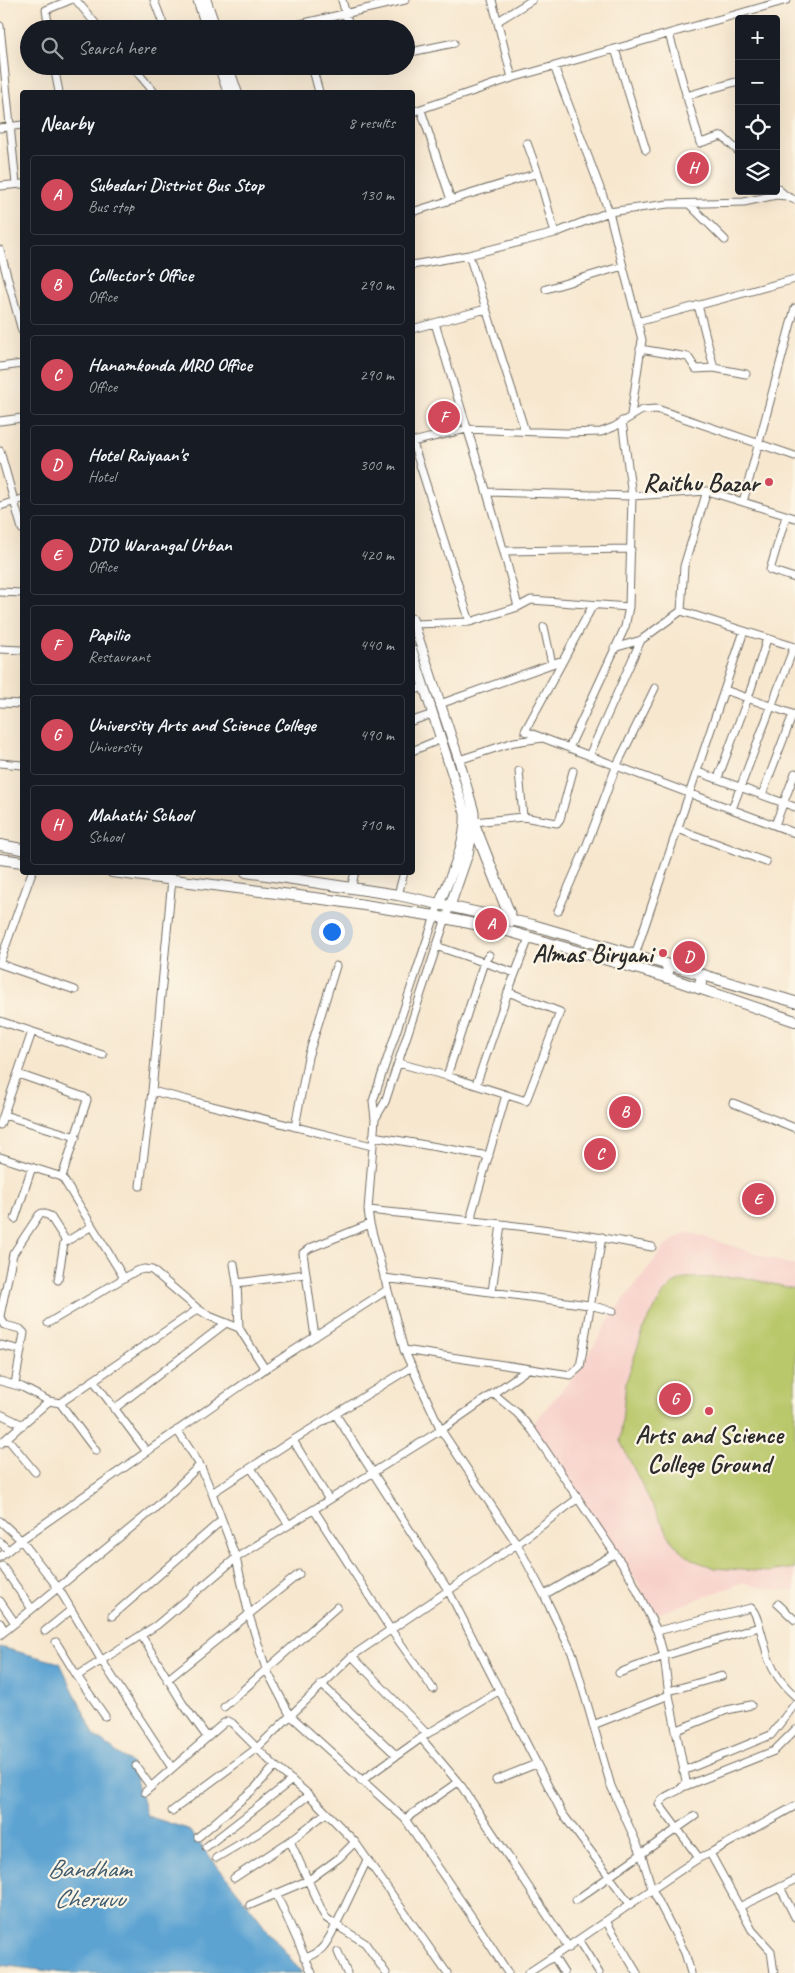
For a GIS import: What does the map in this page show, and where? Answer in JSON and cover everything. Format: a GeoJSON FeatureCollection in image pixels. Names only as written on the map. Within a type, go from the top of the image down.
{"type":"FeatureCollection","features":[{"type":"Feature","properties":{"kind":"highway"},"geometry":{"type":"LineString","coordinates":[[474,823],[512,921]]}},
{"type":"Feature","properties":{"kind":"highway"},"geometry":{"type":"LineString","coordinates":[[699,988],[703,975]]}},
{"type":"Feature","properties":{"kind":"main road"},"geometry":{"type":"LineString","coordinates":[[0,845],[20,849]]}},
{"type":"Feature","properties":{"kind":"main road"},"geometry":{"type":"LineString","coordinates":[[0,859],[20,862]]}},
{"type":"Feature","properties":{"kind":"main road"},"geometry":{"type":"LineString","coordinates":[[138,875],[440,917],[504,930],[529,938],[668,971],[703,975],[795,1002]]}},
{"type":"Feature","properties":{"kind":"main road"},"geometry":{"type":"LineString","coordinates":[[280,875],[398,895],[533,925],[635,955],[699,988],[795,1021]]}},
{"type":"Feature","properties":{"kind":"street"},"geometry":{"type":"LineString","coordinates":[[47,20],[46,10],[70,0]]}},
{"type":"Feature","properties":{"kind":"street"},"geometry":{"type":"LineString","coordinates":[[76,0],[93,20]]}},
{"type":"Feature","properties":{"kind":"street"},"geometry":{"type":"LineString","coordinates":[[154,0],[162,20]]}},
{"type":"Feature","properties":{"kind":"street"},"geometry":{"type":"LineString","coordinates":[[198,0],[204,20]]}},
{"type":"Feature","properties":{"kind":"street"},"geometry":{"type":"LineString","coordinates":[[206,0],[213,20]]}},
{"type":"Feature","properties":{"kind":"street"},"geometry":{"type":"LineString","coordinates":[[342,0],[348,20]]}},
{"type":"Feature","properties":{"kind":"street"},"geometry":{"type":"LineString","coordinates":[[324,20],[405,0]]}},
{"type":"Feature","properties":{"kind":"street"},"geometry":{"type":"LineString","coordinates":[[492,0],[512,78]]}},
{"type":"Feature","properties":{"kind":"street"},"geometry":{"type":"LineString","coordinates":[[498,22],[532,0]]}},
{"type":"Feature","properties":{"kind":"street"},"geometry":{"type":"LineString","coordinates":[[415,111],[512,78],[786,0]]}},
{"type":"Feature","properties":{"kind":"street"},"geometry":{"type":"LineString","coordinates":[[0,26],[9,126],[19,184],[0,186]]}},
{"type":"Feature","properties":{"kind":"street"},"geometry":{"type":"LineString","coordinates":[[669,34],[700,143],[722,136],[737,150]]}},
{"type":"Feature","properties":{"kind":"street"},"geometry":{"type":"LineString","coordinates":[[415,51],[454,43]]}},
{"type":"Feature","properties":{"kind":"street"},"geometry":{"type":"LineString","coordinates":[[615,49],[646,150]]}},
{"type":"Feature","properties":{"kind":"street"},"geometry":{"type":"LineString","coordinates":[[554,66],[609,212],[642,340],[631,415]]}},
{"type":"Feature","properties":{"kind":"street"},"geometry":{"type":"LineString","coordinates":[[56,75],[59,90]]}},
{"type":"Feature","properties":{"kind":"street"},"geometry":{"type":"LineString","coordinates":[[140,75],[152,90]]}},
{"type":"Feature","properties":{"kind":"street"},"geometry":{"type":"LineString","coordinates":[[222,75],[227,90]]}},
{"type":"Feature","properties":{"kind":"street"},"geometry":{"type":"LineString","coordinates":[[231,75],[236,90]]}},
{"type":"Feature","properties":{"kind":"street"},"geometry":{"type":"LineString","coordinates":[[314,75],[318,90]]}},
{"type":"Feature","properties":{"kind":"street"},"geometry":{"type":"LineString","coordinates":[[686,96],[735,82]]}},
{"type":"Feature","properties":{"kind":"street"},"geometry":{"type":"LineString","coordinates":[[421,110],[451,200]]}},
{"type":"Feature","properties":{"kind":"street"},"geometry":{"type":"LineString","coordinates":[[0,128],[20,125]]}},
{"type":"Feature","properties":{"kind":"street"},"geometry":{"type":"LineString","coordinates":[[527,143],[538,173],[555,233]]}},
{"type":"Feature","properties":{"kind":"street"},"geometry":{"type":"LineString","coordinates":[[415,211],[538,173]]}},
{"type":"Feature","properties":{"kind":"street"},"geometry":{"type":"LineString","coordinates":[[780,191],[795,200]]}},
{"type":"Feature","properties":{"kind":"street"},"geometry":{"type":"LineString","coordinates":[[415,262],[469,255],[555,233],[609,212],[668,204],[744,202],[776,195],[786,196]]}},
{"type":"Feature","properties":{"kind":"street"},"geometry":{"type":"LineString","coordinates":[[689,204],[726,240]]}},
{"type":"Feature","properties":{"kind":"street"},"geometry":{"type":"LineString","coordinates":[[0,250],[20,324]]}},
{"type":"Feature","properties":{"kind":"street"},"geometry":{"type":"LineString","coordinates":[[469,255],[525,431]]}},
{"type":"Feature","properties":{"kind":"street"},"geometry":{"type":"LineString","coordinates":[[546,289],[623,266]]}},
{"type":"Feature","properties":{"kind":"street"},"geometry":{"type":"LineString","coordinates":[[637,322],[795,279]]}},
{"type":"Feature","properties":{"kind":"street"},"geometry":{"type":"LineString","coordinates":[[698,305],[714,368]]}},
{"type":"Feature","properties":{"kind":"street"},"geometry":{"type":"LineString","coordinates":[[743,502],[795,308]]}},
{"type":"Feature","properties":{"kind":"street"},"geometry":{"type":"LineString","coordinates":[[415,328],[486,309]]}},
{"type":"Feature","properties":{"kind":"street"},"geometry":{"type":"LineString","coordinates":[[434,323],[505,551],[518,607]]}},
{"type":"Feature","properties":{"kind":"street"},"geometry":{"type":"LineString","coordinates":[[640,349],[688,357],[696,369],[714,368],[746,374]]}},
{"type":"Feature","properties":{"kind":"street"},"geometry":{"type":"LineString","coordinates":[[0,367],[20,364]]}},
{"type":"Feature","properties":{"kind":"street"},"geometry":{"type":"LineString","coordinates":[[415,441],[466,429],[565,433],[600,432],[614,427],[642,410],[657,410],[795,456]]}},
{"type":"Feature","properties":{"kind":"street"},"geometry":{"type":"LineString","coordinates":[[0,421],[20,418]]}},
{"type":"Feature","properties":{"kind":"street"},"geometry":{"type":"LineString","coordinates":[[569,748],[625,627],[629,607],[632,496],[622,421]]}},
{"type":"Feature","properties":{"kind":"street"},"geometry":{"type":"LineString","coordinates":[[415,447],[470,622]]}},
{"type":"Feature","properties":{"kind":"street"},"geometry":{"type":"LineString","coordinates":[[0,450],[20,522]]}},
{"type":"Feature","properties":{"kind":"street"},"geometry":{"type":"LineString","coordinates":[[487,492],[632,496],[707,490],[795,518]]}},
{"type":"Feature","properties":{"kind":"street"},"geometry":{"type":"LineString","coordinates":[[681,612],[684,566],[707,490]]}},
{"type":"Feature","properties":{"kind":"street"},"geometry":{"type":"LineString","coordinates":[[0,506],[20,500]]}},
{"type":"Feature","properties":{"kind":"street"},"geometry":{"type":"LineString","coordinates":[[786,516],[770,570],[795,578]]}},
{"type":"Feature","properties":{"kind":"street"},"geometry":{"type":"LineString","coordinates":[[505,551],[631,549]]}},
{"type":"Feature","properties":{"kind":"street"},"geometry":{"type":"LineString","coordinates":[[0,592],[20,593]]}},
{"type":"Feature","properties":{"kind":"street"},"geometry":{"type":"LineString","coordinates":[[415,621],[470,622],[518,607],[531,600],[629,607]]}},
{"type":"Feature","properties":{"kind":"street"},"geometry":{"type":"LineString","coordinates":[[592,605],[525,731],[616,767],[795,833]]}},
{"type":"Feature","properties":{"kind":"street"},"geometry":{"type":"LineString","coordinates":[[681,612],[794,647],[732,809]]}},
{"type":"Feature","properties":{"kind":"street"},"geometry":{"type":"LineString","coordinates":[[614,648],[641,640],[681,612]]}},
{"type":"Feature","properties":{"kind":"street"},"geometry":{"type":"LineString","coordinates":[[544,626],[552,664]]}},
{"type":"Feature","properties":{"kind":"street"},"geometry":{"type":"LineString","coordinates":[[415,627],[459,760],[474,812],[474,823],[468,854],[450,906],[440,917],[372,1101],[375,1119],[368,1210],[370,1224],[404,1350],[441,1430],[517,1544],[573,1655],[611,1786],[641,1853],[652,1888],[685,1953],[691,1973]]}},
{"type":"Feature","properties":{"kind":"street"},"geometry":{"type":"LineString","coordinates":[[635,955],[744,631]]}},
{"type":"Feature","properties":{"kind":"street"},"geometry":{"type":"LineString","coordinates":[[718,778],[748,698],[767,639]]}},
{"type":"Feature","properties":{"kind":"street"},"geometry":{"type":"LineString","coordinates":[[589,756],[641,640]]}},
{"type":"Feature","properties":{"kind":"street"},"geometry":{"type":"LineString","coordinates":[[0,649],[20,650]]}},
{"type":"Feature","properties":{"kind":"street"},"geometry":{"type":"LineString","coordinates":[[375,1119],[385,1102],[436,946],[440,917],[439,904],[453,868],[466,820],[415,659]]}},
{"type":"Feature","properties":{"kind":"street"},"geometry":{"type":"LineString","coordinates":[[440,704],[563,660]]}},
{"type":"Feature","properties":{"kind":"street"},"geometry":{"type":"LineString","coordinates":[[415,690],[424,687]]}},
{"type":"Feature","properties":{"kind":"street"},"geometry":{"type":"LineString","coordinates":[[558,911],[586,847],[616,767],[656,688]]}},
{"type":"Feature","properties":{"kind":"street"},"geometry":{"type":"LineString","coordinates":[[725,690],[794,714],[762,795]]}},
{"type":"Feature","properties":{"kind":"street"},"geometry":{"type":"LineString","coordinates":[[0,703],[20,704]]}},
{"type":"Feature","properties":{"kind":"street"},"geometry":{"type":"LineString","coordinates":[[415,720],[433,714]]}},
{"type":"Feature","properties":{"kind":"street"},"geometry":{"type":"LineString","coordinates":[[459,760],[514,742],[543,738]]}},
{"type":"Feature","properties":{"kind":"street"},"geometry":{"type":"LineString","coordinates":[[415,750],[441,739]]}},
{"type":"Feature","properties":{"kind":"street"},"geometry":{"type":"LineString","coordinates":[[0,763],[20,765]]}},
{"type":"Feature","properties":{"kind":"street"},"geometry":{"type":"LineString","coordinates":[[519,771],[523,817]]}},
{"type":"Feature","properties":{"kind":"street"},"geometry":{"type":"LineString","coordinates":[[474,823],[523,817],[558,823],[574,771]]}},
{"type":"Feature","properties":{"kind":"street"},"geometry":{"type":"LineString","coordinates":[[698,772],[795,807]]}},
{"type":"Feature","properties":{"kind":"street"},"geometry":{"type":"LineString","coordinates":[[775,825],[795,773]]}},
{"type":"Feature","properties":{"kind":"street"},"geometry":{"type":"LineString","coordinates":[[678,829],[766,862]]}},
{"type":"Feature","properties":{"kind":"street"},"geometry":{"type":"LineString","coordinates":[[31,875],[0,963],[75,990]]}},
{"type":"Feature","properties":{"kind":"street"},"geometry":{"type":"LineString","coordinates":[[352,888],[354,875]]}},
{"type":"Feature","properties":{"kind":"street"},"geometry":{"type":"LineString","coordinates":[[398,895],[403,875]]}},
{"type":"Feature","properties":{"kind":"street"},"geometry":{"type":"LineString","coordinates":[[140,1186],[152,1091],[172,879]]}},
{"type":"Feature","properties":{"kind":"street"},"geometry":{"type":"LineString","coordinates":[[476,1085],[529,938]]}},
{"type":"Feature","properties":{"kind":"street"},"geometry":{"type":"LineString","coordinates":[[436,946],[515,973]]}},
{"type":"Feature","properties":{"kind":"street"},"geometry":{"type":"LineString","coordinates":[[447,1076],[484,962],[488,955]]}},
{"type":"Feature","properties":{"kind":"street"},"geometry":{"type":"LineString","coordinates":[[295,1127],[308,1057],[336,966]]}},
{"type":"Feature","properties":{"kind":"street"},"geometry":{"type":"LineString","coordinates":[[398,1063],[526,1101],[560,1012],[508,992]]}},
{"type":"Feature","properties":{"kind":"street"},"geometry":{"type":"LineString","coordinates":[[0,1022],[103,1055]]}},
{"type":"Feature","properties":{"kind":"street"},"geometry":{"type":"LineString","coordinates":[[0,1125],[32,1032]]}},
{"type":"Feature","properties":{"kind":"street"},"geometry":{"type":"LineString","coordinates":[[18,1074],[84,1097],[87,1100],[62,1177]]}},
{"type":"Feature","properties":{"kind":"street"},"geometry":{"type":"LineString","coordinates":[[152,1091],[372,1146]]}},
{"type":"Feature","properties":{"kind":"street"},"geometry":{"type":"LineString","coordinates":[[472,1220],[472,1213],[506,1095]]}},
{"type":"Feature","properties":{"kind":"street"},"geometry":{"type":"LineString","coordinates":[[733,1103],[795,1128]]}},
{"type":"Feature","properties":{"kind":"street"},"geometry":{"type":"LineString","coordinates":[[4,1115],[76,1137]]}},
{"type":"Feature","properties":{"kind":"street"},"geometry":{"type":"LineString","coordinates":[[373,1136],[489,1156]]}},
{"type":"Feature","properties":{"kind":"street"},"geometry":{"type":"LineString","coordinates":[[0,1157],[62,1177],[124,1278]]}},
{"type":"Feature","properties":{"kind":"street"},"geometry":{"type":"LineString","coordinates":[[15,1219],[32,1167]]}},
{"type":"Feature","properties":{"kind":"street"},"geometry":{"type":"LineString","coordinates":[[368,1210],[472,1220],[602,1237],[652,1247]]}},
{"type":"Feature","properties":{"kind":"street"},"geometry":{"type":"LineString","coordinates":[[15,1384],[24,1333],[22,1330],[5,1325],[0,1317],[8,1275],[16,1248],[42,1212],[50,1216],[66,1241]]}},
{"type":"Feature","properties":{"kind":"street"},"geometry":{"type":"LineString","coordinates":[[315,1337],[303,1253],[306,1250],[370,1224]]}},
{"type":"Feature","properties":{"kind":"street"},"geometry":{"type":"LineString","coordinates":[[492,1292],[501,1224]]}},
{"type":"Feature","properties":{"kind":"street"},"geometry":{"type":"LineString","coordinates":[[58,1280],[63,1246],[66,1241],[92,1226]]}},
{"type":"Feature","properties":{"kind":"street"},"geometry":{"type":"LineString","coordinates":[[404,1350],[571,1375],[580,1367],[602,1237]]}},
{"type":"Feature","properties":{"kind":"street"},"geometry":{"type":"LineString","coordinates":[[234,1264],[237,1283],[239,1328],[265,1369]]}},
{"type":"Feature","properties":{"kind":"street"},"geometry":{"type":"LineString","coordinates":[[48,1323],[136,1271],[144,1269],[152,1270],[198,1309],[239,1328]]}},
{"type":"Feature","properties":{"kind":"street"},"geometry":{"type":"LineString","coordinates":[[0,1272],[8,1275]]}},
{"type":"Feature","properties":{"kind":"street"},"geometry":{"type":"LineString","coordinates":[[237,1283],[305,1274]]}},
{"type":"Feature","properties":{"kind":"street"},"geometry":{"type":"LineString","coordinates":[[384,1278],[590,1305],[613,1311]]}},
{"type":"Feature","properties":{"kind":"street"},"geometry":{"type":"LineString","coordinates":[[0,1557],[21,1540],[265,1369],[388,1290]]}},
{"type":"Feature","properties":{"kind":"street"},"geometry":{"type":"LineString","coordinates":[[0,1381],[15,1384],[49,1402],[60,1402],[94,1381],[198,1309]]}},
{"type":"Feature","properties":{"kind":"street"},"geometry":{"type":"LineString","coordinates":[[114,1408],[226,1323]]}},
{"type":"Feature","properties":{"kind":"street"},"geometry":{"type":"LineString","coordinates":[[0,1345],[21,1350]]}},
{"type":"Feature","properties":{"kind":"street"},"geometry":{"type":"LineString","coordinates":[[212,1493],[293,1440],[412,1367]]}},
{"type":"Feature","properties":{"kind":"street"},"geometry":{"type":"LineString","coordinates":[[77,1676],[157,1626],[236,1558],[441,1430],[528,1368]]}},
{"type":"Feature","properties":{"kind":"street"},"geometry":{"type":"LineString","coordinates":[[94,1381],[147,1452]]}},
{"type":"Feature","properties":{"kind":"street"},"geometry":{"type":"LineString","coordinates":[[494,1394],[526,1421],[630,1576],[657,1632],[664,1656],[675,1731],[686,1781],[683,1787]]}},
{"type":"Feature","properties":{"kind":"street"},"geometry":{"type":"LineString","coordinates":[[0,1444],[49,1402]]}},
{"type":"Feature","properties":{"kind":"street"},"geometry":{"type":"LineString","coordinates":[[60,1402],[96,1451]]}},
{"type":"Feature","properties":{"kind":"street"},"geometry":{"type":"LineString","coordinates":[[0,1414],[23,1424]]}},
{"type":"Feature","properties":{"kind":"street"},"geometry":{"type":"LineString","coordinates":[[336,1415],[448,1590],[562,1813],[630,1904]]}},
{"type":"Feature","properties":{"kind":"street"},"geometry":{"type":"LineString","coordinates":[[177,1430],[200,1465],[212,1493],[236,1558],[249,1615],[266,1670],[290,1715],[405,1819],[476,1922],[508,1973]]}},
{"type":"Feature","properties":{"kind":"street"},"geometry":{"type":"LineString","coordinates":[[7,1438],[35,1472]]}},
{"type":"Feature","properties":{"kind":"street"},"geometry":{"type":"LineString","coordinates":[[293,1440],[329,1500]]}},
{"type":"Feature","properties":{"kind":"street"},"geometry":{"type":"LineString","coordinates":[[0,1623],[3,1633],[154,1509],[200,1465]]}},
{"type":"Feature","properties":{"kind":"street"},"geometry":{"type":"LineString","coordinates":[[251,1468],[289,1524]]}},
{"type":"Feature","properties":{"kind":"street"},"geometry":{"type":"LineString","coordinates":[[172,1811],[257,1748],[352,1656],[517,1544],[577,1499]]}},
{"type":"Feature","properties":{"kind":"street"},"geometry":{"type":"LineString","coordinates":[[314,1510],[433,1689]]}},
{"type":"Feature","properties":{"kind":"street"},"geometry":{"type":"LineString","coordinates":[[112,1616],[222,1520]]}},
{"type":"Feature","properties":{"kind":"street"},"geometry":{"type":"LineString","coordinates":[[0,1522],[21,1540],[58,1589],[102,1661],[172,1768]]}},
{"type":"Feature","properties":{"kind":"street"},"geometry":{"type":"LineString","coordinates":[[0,1542],[8,1550]]}},
{"type":"Feature","properties":{"kind":"street"},"geometry":{"type":"LineString","coordinates":[[544,1596],[614,1554]]}},
{"type":"Feature","properties":{"kind":"street"},"geometry":{"type":"LineString","coordinates":[[2,1566],[32,1609]]}},
{"type":"Feature","properties":{"kind":"street"},"geometry":{"type":"LineString","coordinates":[[167,1680],[299,1574]]}},
{"type":"Feature","properties":{"kind":"street"},"geometry":{"type":"LineString","coordinates":[[0,1601],[15,1623]]}},
{"type":"Feature","properties":{"kind":"street"},"geometry":{"type":"LineString","coordinates":[[778,1604],[795,1620]]}},
{"type":"Feature","properties":{"kind":"street"},"geometry":{"type":"LineString","coordinates":[[224,1707],[337,1607]]}},
{"type":"Feature","properties":{"kind":"street"},"geometry":{"type":"LineString","coordinates":[[657,1632],[748,1608],[754,1610],[770,1662],[795,1696]]}},
{"type":"Feature","properties":{"kind":"street"},"geometry":{"type":"LineString","coordinates":[[45,1631],[71,1610]]}},
{"type":"Feature","properties":{"kind":"street"},"geometry":{"type":"LineString","coordinates":[[620,1673],[664,1656],[759,1627]]}},
{"type":"Feature","properties":{"kind":"street"},"geometry":{"type":"LineString","coordinates":[[141,1635],[167,1680],[208,1738]]}},
{"type":"Feature","properties":{"kind":"street"},"geometry":{"type":"LineString","coordinates":[[56,1642],[105,1716]]}},
{"type":"Feature","properties":{"kind":"street"},"geometry":{"type":"LineString","coordinates":[[352,1656],[424,1736],[458,1782],[568,1948]]}},
{"type":"Feature","properties":{"kind":"street"},"geometry":{"type":"LineString","coordinates":[[593,1725],[669,1693],[722,1676]]}},
{"type":"Feature","properties":{"kind":"street"},"geometry":{"type":"LineString","coordinates":[[321,1684],[396,1755]]}},
{"type":"Feature","properties":{"kind":"street"},"geometry":{"type":"LineString","coordinates":[[361,1781],[424,1736],[500,1690]]}},
{"type":"Feature","properties":{"kind":"street"},"geometry":{"type":"LineString","coordinates":[[683,1771],[771,1735],[795,1704]]}},
{"type":"Feature","properties":{"kind":"street"},"geometry":{"type":"LineString","coordinates":[[675,1731],[727,1710],[751,1705]]}},
{"type":"Feature","properties":{"kind":"street"},"geometry":{"type":"LineString","coordinates":[[136,1766],[148,1789],[228,1721],[236,1726],[275,1766],[309,1795],[355,1842],[446,1973]]}},
{"type":"Feature","properties":{"kind":"street"},"geometry":{"type":"LineString","coordinates":[[700,1858],[661,1807],[660,1801],[683,1787],[774,1751],[795,1730]]}},
{"type":"Feature","properties":{"kind":"street"},"geometry":{"type":"LineString","coordinates":[[496,1780],[536,1764]]}},
{"type":"Feature","properties":{"kind":"street"},"geometry":{"type":"LineString","coordinates":[[198,1837],[255,1788],[275,1766]]}},
{"type":"Feature","properties":{"kind":"street"},"geometry":{"type":"LineString","coordinates":[[206,1847],[292,1780]]}},
{"type":"Feature","properties":{"kind":"street"},"geometry":{"type":"LineString","coordinates":[[405,1819],[458,1782]]}},
{"type":"Feature","properties":{"kind":"street"},"geometry":{"type":"LineString","coordinates":[[216,1858],[260,1832],[309,1795]]}},
{"type":"Feature","properties":{"kind":"street"},"geometry":{"type":"LineString","coordinates":[[528,1973],[579,1941],[652,1888],[700,1858],[795,1806]]}},
{"type":"Feature","properties":{"kind":"street"},"geometry":{"type":"LineString","coordinates":[[234,1878],[290,1841],[326,1813]]}},
{"type":"Feature","properties":{"kind":"street"},"geometry":{"type":"LineString","coordinates":[[576,1900],[695,1816]]}},
{"type":"Feature","properties":{"kind":"street"},"geometry":{"type":"LineString","coordinates":[[290,1841],[309,1880],[322,1913],[336,1925],[365,1943],[386,1973]]}},
{"type":"Feature","properties":{"kind":"street"},"geometry":{"type":"LineString","coordinates":[[250,1905],[309,1880],[339,1858],[355,1842]]}},
{"type":"Feature","properties":{"kind":"street"},"geometry":{"type":"LineString","coordinates":[[710,1853],[752,1930],[771,1952],[774,1973]]}},
{"type":"Feature","properties":{"kind":"street"},"geometry":{"type":"LineString","coordinates":[[304,1958],[324,1948],[367,1860]]}},
{"type":"Feature","properties":{"kind":"street"},"geometry":{"type":"LineString","coordinates":[[739,1907],[795,1880]]}},
{"type":"Feature","properties":{"kind":"street"},"geometry":{"type":"LineString","coordinates":[[780,1887],[795,1917]]}},
{"type":"Feature","properties":{"kind":"street"},"geometry":{"type":"LineString","coordinates":[[276,1894],[312,1973]]}},
{"type":"Feature","properties":{"kind":"street"},"geometry":{"type":"LineString","coordinates":[[606,1921],[637,1973]]}},
{"type":"Feature","properties":{"kind":"street"},"geometry":{"type":"LineString","coordinates":[[579,1941],[600,1973]]}},
{"type":"Feature","properties":{"kind":"street"},"geometry":{"type":"LineString","coordinates":[[338,1952],[347,1973]]}},
{"type":"Feature","properties":{"kind":"street"},"geometry":{"type":"LineString","coordinates":[[554,1957],[564,1973]]}},
{"type":"Feature","properties":{"kind":"shaded area","name":"Arts and Science College Ground"},"geometry":{"type":"Polygon","coordinates":[[[688,1232],[795,1266],[795,1592],[756,1587],[744,1582],[655,1615],[637,1581],[614,1554],[530,1427],[579,1370],[614,1312],[666,1245],[688,1232]]]}},
{"type":"Feature","properties":{"kind":"green space","name":"Arts and Science College Ground"},"geometry":{"type":"Polygon","coordinates":[[[741,1277],[795,1289],[795,1568],[768,1572],[715,1568],[693,1560],[673,1543],[620,1441],[626,1382],[645,1325],[664,1293],[673,1284],[685,1278],[741,1277]]]}},
{"type":"Feature","properties":{"kind":"water","name":"Bandham Cheruvu"},"geometry":{"type":"Polygon","coordinates":[[[0,1647],[60,1663],[95,1736],[131,1763],[147,1816],[188,1829],[302,1973],[65,1973],[0,1965],[0,1647]]]}},
{"type":"Feature","properties":{"kind":"place","name":"Mahathi School"},"geometry":{"type":"Point","coordinates":[693,168]}},
{"type":"Feature","properties":{"kind":"place","name":"Papilio"},"geometry":{"type":"Point","coordinates":[444,417]}},
{"type":"Feature","properties":{"kind":"place","name":"Raithu Bazar"},"geometry":{"type":"Point","coordinates":[769,482]}},
{"type":"Feature","properties":{"kind":"place","name":"Subedari District Bus Stop"},"geometry":{"type":"Point","coordinates":[491,924]}},
{"type":"Feature","properties":{"kind":"place","name":"Almas Biryani"},"geometry":{"type":"Point","coordinates":[663,953]}},
{"type":"Feature","properties":{"kind":"place","name":"Hotel Raiyaan's"},"geometry":{"type":"Point","coordinates":[689,957]}},
{"type":"Feature","properties":{"kind":"place","name":"Collector's Office"},"geometry":{"type":"Point","coordinates":[625,1112]}},
{"type":"Feature","properties":{"kind":"place","name":"Hanamkonda MRO Office"},"geometry":{"type":"Point","coordinates":[600,1154]}},
{"type":"Feature","properties":{"kind":"place","name":"DTO Warangal Urban"},"geometry":{"type":"Point","coordinates":[758,1199]}},
{"type":"Feature","properties":{"kind":"place","name":"University Arts and Science College"},"geometry":{"type":"Point","coordinates":[675,1399]}},
{"type":"Feature","properties":{"kind":"place","name":"Arts and Science College Ground"},"geometry":{"type":"Point","coordinates":[709,1411]}}]}
